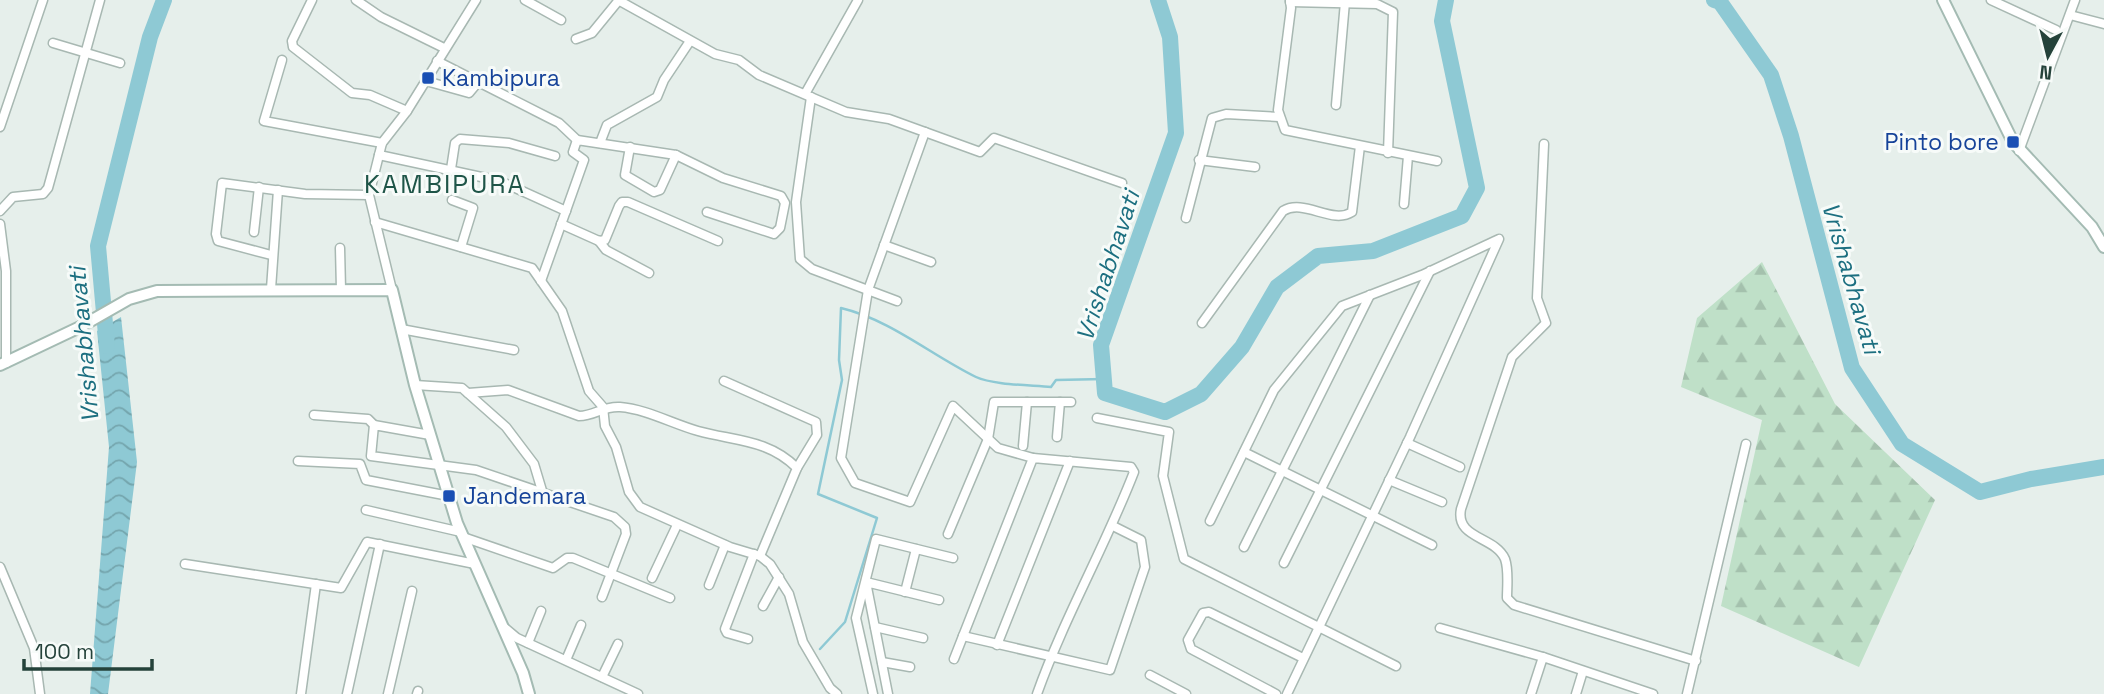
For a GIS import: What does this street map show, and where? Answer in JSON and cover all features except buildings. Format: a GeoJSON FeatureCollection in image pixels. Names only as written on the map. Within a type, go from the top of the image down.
{"type":"FeatureCollection","features":[{"type":"Feature","properties":{"kind":"street"},"geometry":{"type":"LineString","coordinates":[[0,127],[43,0]]}},
{"type":"Feature","properties":{"kind":"street"},"geometry":{"type":"LineString","coordinates":[[0,211],[13,197],[43,194],[48,188],[100,0]]}},
{"type":"Feature","properties":{"kind":"street"},"geometry":{"type":"LineString","coordinates":[[312,0],[292,41],[293,47],[352,93],[370,94],[407,111]]}},
{"type":"Feature","properties":{"kind":"street"},"geometry":{"type":"LineString","coordinates":[[356,0],[382,18],[444,48]]}},
{"type":"Feature","properties":{"kind":"street"},"geometry":{"type":"LineString","coordinates":[[476,0],[407,111],[382,143],[369,195],[415,385],[439,465],[462,534],[529,694]]}},
{"type":"Feature","properties":{"kind":"street"},"geometry":{"type":"LineString","coordinates":[[525,0],[561,20]]}},
{"type":"Feature","properties":{"kind":"street"},"geometry":{"type":"LineString","coordinates":[[576,39],[592,33],[619,0],[719,56],[738,60],[759,75],[848,112],[886,118],[982,152],[994,138],[1122,183]]}},
{"type":"Feature","properties":{"kind":"street"},"geometry":{"type":"LineString","coordinates":[[858,0],[808,96],[796,202],[800,259],[813,270],[897,301]]}},
{"type":"Feature","properties":{"kind":"street"},"geometry":{"type":"LineString","coordinates":[[1944,0],[2019,151],[2092,227],[2104,247]]}},
{"type":"Feature","properties":{"kind":"street"},"geometry":{"type":"LineString","coordinates":[[1991,0],[2056,30]]}},
{"type":"Feature","properties":{"kind":"street"},"geometry":{"type":"LineString","coordinates":[[2019,151],[2075,0]]}},
{"type":"Feature","properties":{"kind":"street"},"geometry":{"type":"LineString","coordinates":[[1388,153],[1393,12],[1377,4],[1290,1],[1279,117],[1285,130],[1292,134],[1388,153],[1437,161]]}},
{"type":"Feature","properties":{"kind":"street"},"geometry":{"type":"LineString","coordinates":[[1336,105],[1345,2]]}},
{"type":"Feature","properties":{"kind":"street"},"geometry":{"type":"LineString","coordinates":[[2070,15],[2104,24]]}},
{"type":"Feature","properties":{"kind":"street"},"geometry":{"type":"LineString","coordinates":[[600,143],[607,125],[657,97],[664,80],[690,41]]}},
{"type":"Feature","properties":{"kind":"street"},"geometry":{"type":"LineString","coordinates":[[53,43],[120,63]]}},
{"type":"Feature","properties":{"kind":"street"},"geometry":{"type":"LineString","coordinates":[[282,60],[264,121],[382,143]]}},
{"type":"Feature","properties":{"kind":"street"},"geometry":{"type":"LineString","coordinates":[[437,61],[559,123],[577,140],[676,155],[723,178],[781,197],[785,202],[780,228],[774,234],[707,212]]}},
{"type":"Feature","properties":{"kind":"street"},"geometry":{"type":"LineString","coordinates":[[426,81],[469,93],[479,81]]}},
{"type":"Feature","properties":{"kind":"street"},"geometry":{"type":"LineString","coordinates":[[1186,218],[1212,118],[1226,114],[1279,117]]}},
{"type":"Feature","properties":{"kind":"street"},"geometry":{"type":"LineString","coordinates":[[925,132],[868,290],[841,458],[855,483],[910,502],[953,406],[998,449],[1033,458],[1133,468],[1113,526],[1049,659],[1037,694]]}},
{"type":"Feature","properties":{"kind":"street"},"geometry":{"type":"LineString","coordinates":[[451,169],[455,143],[460,139],[509,143],[555,156]]}},
{"type":"Feature","properties":{"kind":"street"},"geometry":{"type":"LineString","coordinates":[[541,281],[584,159],[573,152],[577,140]]}},
{"type":"Feature","properties":{"kind":"street"},"geometry":{"type":"LineString","coordinates":[[1544,144],[1537,298],[1546,323],[1512,357],[1461,509],[1460,521],[1464,528],[1500,552],[1505,559],[1507,598],[1514,606],[1696,662]]}},
{"type":"Feature","properties":{"kind":"street"},"geometry":{"type":"LineString","coordinates":[[1202,323],[1283,211],[1294,207],[1342,216],[1352,212],[1360,146]]}},
{"type":"Feature","properties":{"kind":"street"},"geometry":{"type":"LineString","coordinates":[[630,147],[625,175],[654,192],[660,190],[676,155]]}},
{"type":"Feature","properties":{"kind":"street"},"geometry":{"type":"LineString","coordinates":[[379,155],[500,181],[566,211]]}},
{"type":"Feature","properties":{"kind":"street"},"geometry":{"type":"LineString","coordinates":[[1404,204],[1408,156]]}},
{"type":"Feature","properties":{"kind":"street"},"geometry":{"type":"LineString","coordinates":[[1199,160],[1255,167]]}},
{"type":"Feature","properties":{"kind":"street"},"geometry":{"type":"LineString","coordinates":[[271,255],[220,243],[216,238],[222,183],[278,190],[369,195]]}},
{"type":"Feature","properties":{"kind":"street"},"geometry":{"type":"LineString","coordinates":[[254,232],[259,187]]}},
{"type":"Feature","properties":{"kind":"street"},"geometry":{"type":"LineString","coordinates":[[271,289],[271,255],[278,190]]}},
{"type":"Feature","properties":{"kind":"street"},"geometry":{"type":"LineString","coordinates":[[452,200],[473,208],[461,247]]}},
{"type":"Feature","properties":{"kind":"street"},"geometry":{"type":"LineString","coordinates":[[599,241],[605,240],[622,202],[718,241]]}},
{"type":"Feature","properties":{"kind":"street"},"geometry":{"type":"LineString","coordinates":[[375,222],[532,268],[562,311],[589,391],[603,407],[605,426],[616,447],[629,492],[639,507],[725,545],[757,555],[771,564],[789,594],[803,642],[830,688],[837,694]]}},
{"type":"Feature","properties":{"kind":"street"},"geometry":{"type":"LineString","coordinates":[[0,224],[6,271],[3,364],[80,327],[129,299],[157,291],[392,290]]}},
{"type":"Feature","properties":{"kind":"street"},"geometry":{"type":"LineString","coordinates":[[561,224],[599,241],[606,250],[649,273]]}},
{"type":"Feature","properties":{"kind":"street"},"geometry":{"type":"LineString","coordinates":[[1210,521],[1274,390],[1342,306],[1430,271],[1499,239],[1407,443],[1317,626],[1287,694]]}},
{"type":"Feature","properties":{"kind":"street"},"geometry":{"type":"LineString","coordinates":[[884,246],[931,262]]}},
{"type":"Feature","properties":{"kind":"street"},"geometry":{"type":"LineString","coordinates":[[340,248],[341,289]]}},
{"type":"Feature","properties":{"kind":"street"},"geometry":{"type":"LineString","coordinates":[[1284,563],[1430,271]]}},
{"type":"Feature","properties":{"kind":"street"},"geometry":{"type":"LineString","coordinates":[[1244,547],[1370,295]]}},
{"type":"Feature","properties":{"kind":"street"},"geometry":{"type":"LineString","coordinates":[[401,329],[514,350]]}},
{"type":"Feature","properties":{"kind":"street"},"geometry":{"type":"LineString","coordinates":[[724,381],[816,422],[817,435],[797,468],[725,629],[727,633],[748,639]]}},
{"type":"Feature","properties":{"kind":"street"},"geometry":{"type":"LineString","coordinates":[[415,385],[456,386],[468,393],[504,424],[534,464],[543,494]]}},
{"type":"Feature","properties":{"kind":"street"},"geometry":{"type":"LineString","coordinates":[[468,393],[508,390],[579,416],[590,415],[603,407],[627,408],[699,431],[736,436],[769,449],[797,468]]}},
{"type":"Feature","properties":{"kind":"street"},"geometry":{"type":"LineString","coordinates":[[948,534],[988,439],[993,402],[1070,402]]}},
{"type":"Feature","properties":{"kind":"street"},"geometry":{"type":"LineString","coordinates":[[1024,446],[1027,402]]}},
{"type":"Feature","properties":{"kind":"street"},"geometry":{"type":"LineString","coordinates":[[1057,437],[1060,402]]}},
{"type":"Feature","properties":{"kind":"street"},"geometry":{"type":"LineString","coordinates":[[314,415],[368,419],[374,425],[430,435]]}},
{"type":"Feature","properties":{"kind":"street"},"geometry":{"type":"LineString","coordinates":[[1097,418],[1169,432],[1163,476],[1184,559],[1396,666]]}},
{"type":"Feature","properties":{"kind":"street"},"geometry":{"type":"LineString","coordinates":[[374,425],[372,457],[476,470],[614,517],[625,527],[626,534],[602,597]]}},
{"type":"Feature","properties":{"kind":"street"},"geometry":{"type":"LineString","coordinates":[[1407,443],[1460,467]]}},
{"type":"Feature","properties":{"kind":"street"},"geometry":{"type":"LineString","coordinates":[[1686,694],[1696,662],[1746,444]]}},
{"type":"Feature","properties":{"kind":"street"},"geometry":{"type":"LineString","coordinates":[[1244,452],[1371,517],[1432,544]]}},
{"type":"Feature","properties":{"kind":"street"},"geometry":{"type":"LineString","coordinates":[[954,659],[1033,458]]}},
{"type":"Feature","properties":{"kind":"street"},"geometry":{"type":"LineString","coordinates":[[298,461],[360,464],[366,480],[449,496]]}},
{"type":"Feature","properties":{"kind":"street"},"geometry":{"type":"LineString","coordinates":[[997,645],[1070,461]]}},
{"type":"Feature","properties":{"kind":"street"},"geometry":{"type":"LineString","coordinates":[[1389,480],[1442,502]]}},
{"type":"Feature","properties":{"kind":"street"},"geometry":{"type":"LineString","coordinates":[[366,510],[462,534],[554,568],[569,557],[612,572],[670,598]]}},
{"type":"Feature","properties":{"kind":"street"},"geometry":{"type":"LineString","coordinates":[[652,578],[677,525]]}},
{"type":"Feature","properties":{"kind":"street"},"geometry":{"type":"LineString","coordinates":[[963,636],[1049,659],[1110,670],[1145,567],[1145,552],[1141,540],[1113,526]]}},
{"type":"Feature","properties":{"kind":"street"},"geometry":{"type":"LineString","coordinates":[[873,694],[856,618],[876,539],[953,558]]}},
{"type":"Feature","properties":{"kind":"street"},"geometry":{"type":"LineString","coordinates":[[185,564],[344,586],[360,548],[367,542],[475,564]]}},
{"type":"Feature","properties":{"kind":"street"},"geometry":{"type":"LineString","coordinates":[[347,694],[380,544]]}},
{"type":"Feature","properties":{"kind":"street"},"geometry":{"type":"LineString","coordinates":[[709,585],[725,545]]}},
{"type":"Feature","properties":{"kind":"street"},"geometry":{"type":"LineString","coordinates":[[905,592],[916,549]]}},
{"type":"Feature","properties":{"kind":"street"},"geometry":{"type":"LineString","coordinates":[[0,567],[34,648],[40,694]]}},
{"type":"Feature","properties":{"kind":"street"},"geometry":{"type":"LineString","coordinates":[[764,606],[779,577]]}},
{"type":"Feature","properties":{"kind":"street"},"geometry":{"type":"LineString","coordinates":[[866,582],[939,600]]}},
{"type":"Feature","properties":{"kind":"street"},"geometry":{"type":"LineString","coordinates":[[866,582],[888,694]]}},
{"type":"Feature","properties":{"kind":"street"},"geometry":{"type":"LineString","coordinates":[[301,694],[316,584]]}},
{"type":"Feature","properties":{"kind":"street"},"geometry":{"type":"LineString","coordinates":[[388,694],[412,590]]}},
{"type":"Feature","properties":{"kind":"street"},"geometry":{"type":"LineString","coordinates":[[528,643],[541,611]]}},
{"type":"Feature","properties":{"kind":"street"},"geometry":{"type":"LineString","coordinates":[[1276,694],[1191,649],[1188,640],[1203,613],[1209,612],[1303,658]]}},
{"type":"Feature","properties":{"kind":"street"},"geometry":{"type":"LineString","coordinates":[[566,660],[581,625]]}},
{"type":"Feature","properties":{"kind":"street"},"geometry":{"type":"LineString","coordinates":[[502,626],[528,643],[638,694]]}},
{"type":"Feature","properties":{"kind":"street"},"geometry":{"type":"LineString","coordinates":[[875,627],[923,638]]}},
{"type":"Feature","properties":{"kind":"street"},"geometry":{"type":"LineString","coordinates":[[1440,628],[1543,657],[1583,671],[1623,690],[1653,694]]}},
{"type":"Feature","properties":{"kind":"street"},"geometry":{"type":"LineString","coordinates":[[602,677],[618,643]]}},
{"type":"Feature","properties":{"kind":"street"},"geometry":{"type":"LineString","coordinates":[[1531,694],[1543,657]]}},
{"type":"Feature","properties":{"kind":"street"},"geometry":{"type":"LineString","coordinates":[[882,662],[910,667]]}},
{"type":"Feature","properties":{"kind":"street"},"geometry":{"type":"LineString","coordinates":[[1576,694],[1583,671]]}},
{"type":"Feature","properties":{"kind":"street"},"geometry":{"type":"LineString","coordinates":[[1150,675],[1186,694]]}},
{"type":"Feature","properties":{"kind":"green space"},"geometry":{"type":"Polygon","coordinates":[[[1762,262],[1835,404],[1935,500],[1859,667],[1721,606],[1762,420],[1681,387],[1697,318],[1762,262]]]}},
{"type":"Feature","properties":{"kind":"water"},"geometry":{"type":"Polygon","coordinates":[[[121,317],[137,462],[108,694],[90,694],[109,447],[97,331],[121,317]]]}},
{"type":"Feature","properties":{"kind":"waterway","name":"Vrishabhavati"},"geometry":{"type":"LineString","coordinates":[[107,346],[98,246],[150,37],[164,0]]}},
{"type":"Feature","properties":{"kind":"waterway","name":"Vrishabhavati"},"geometry":{"type":"LineString","coordinates":[[1158,0],[1170,37],[1176,133],[1101,345],[1105,393],[1165,412],[1201,394],[1242,347],[1277,287],[1318,256],[1373,251],[1462,216],[1477,188],[1442,21],[1446,0]]}},
{"type":"Feature","properties":{"kind":"waterway","name":"Vrishabhavati"},"geometry":{"type":"LineString","coordinates":[[1714,0],[1720,2],[1771,75],[1791,136],[1852,368],[1902,444],[1980,492],[2031,479],[2104,467]]}},
{"type":"Feature","properties":{"kind":"waterway"},"geometry":{"type":"LineString","coordinates":[[820,649],[845,622],[877,518],[818,494],[842,380],[839,360],[841,308],[877,321],[983,380],[1051,387],[1056,380],[1104,379]]}},
{"type":"Feature","properties":{"kind":"place","name":"Kambipura"},"geometry":{"type":"Point","coordinates":[428,78]}},
{"type":"Feature","properties":{"kind":"place","name":"Pinto bore"},"geometry":{"type":"Point","coordinates":[2013,142]}},
{"type":"Feature","properties":{"kind":"place","name":"Jandemara"},"geometry":{"type":"Point","coordinates":[449,496]}},
{"type":"Feature","properties":{"kind":"district","name":"KAMBIPURA"},"geometry":{"type":"Point","coordinates":[445,184]}}]}
